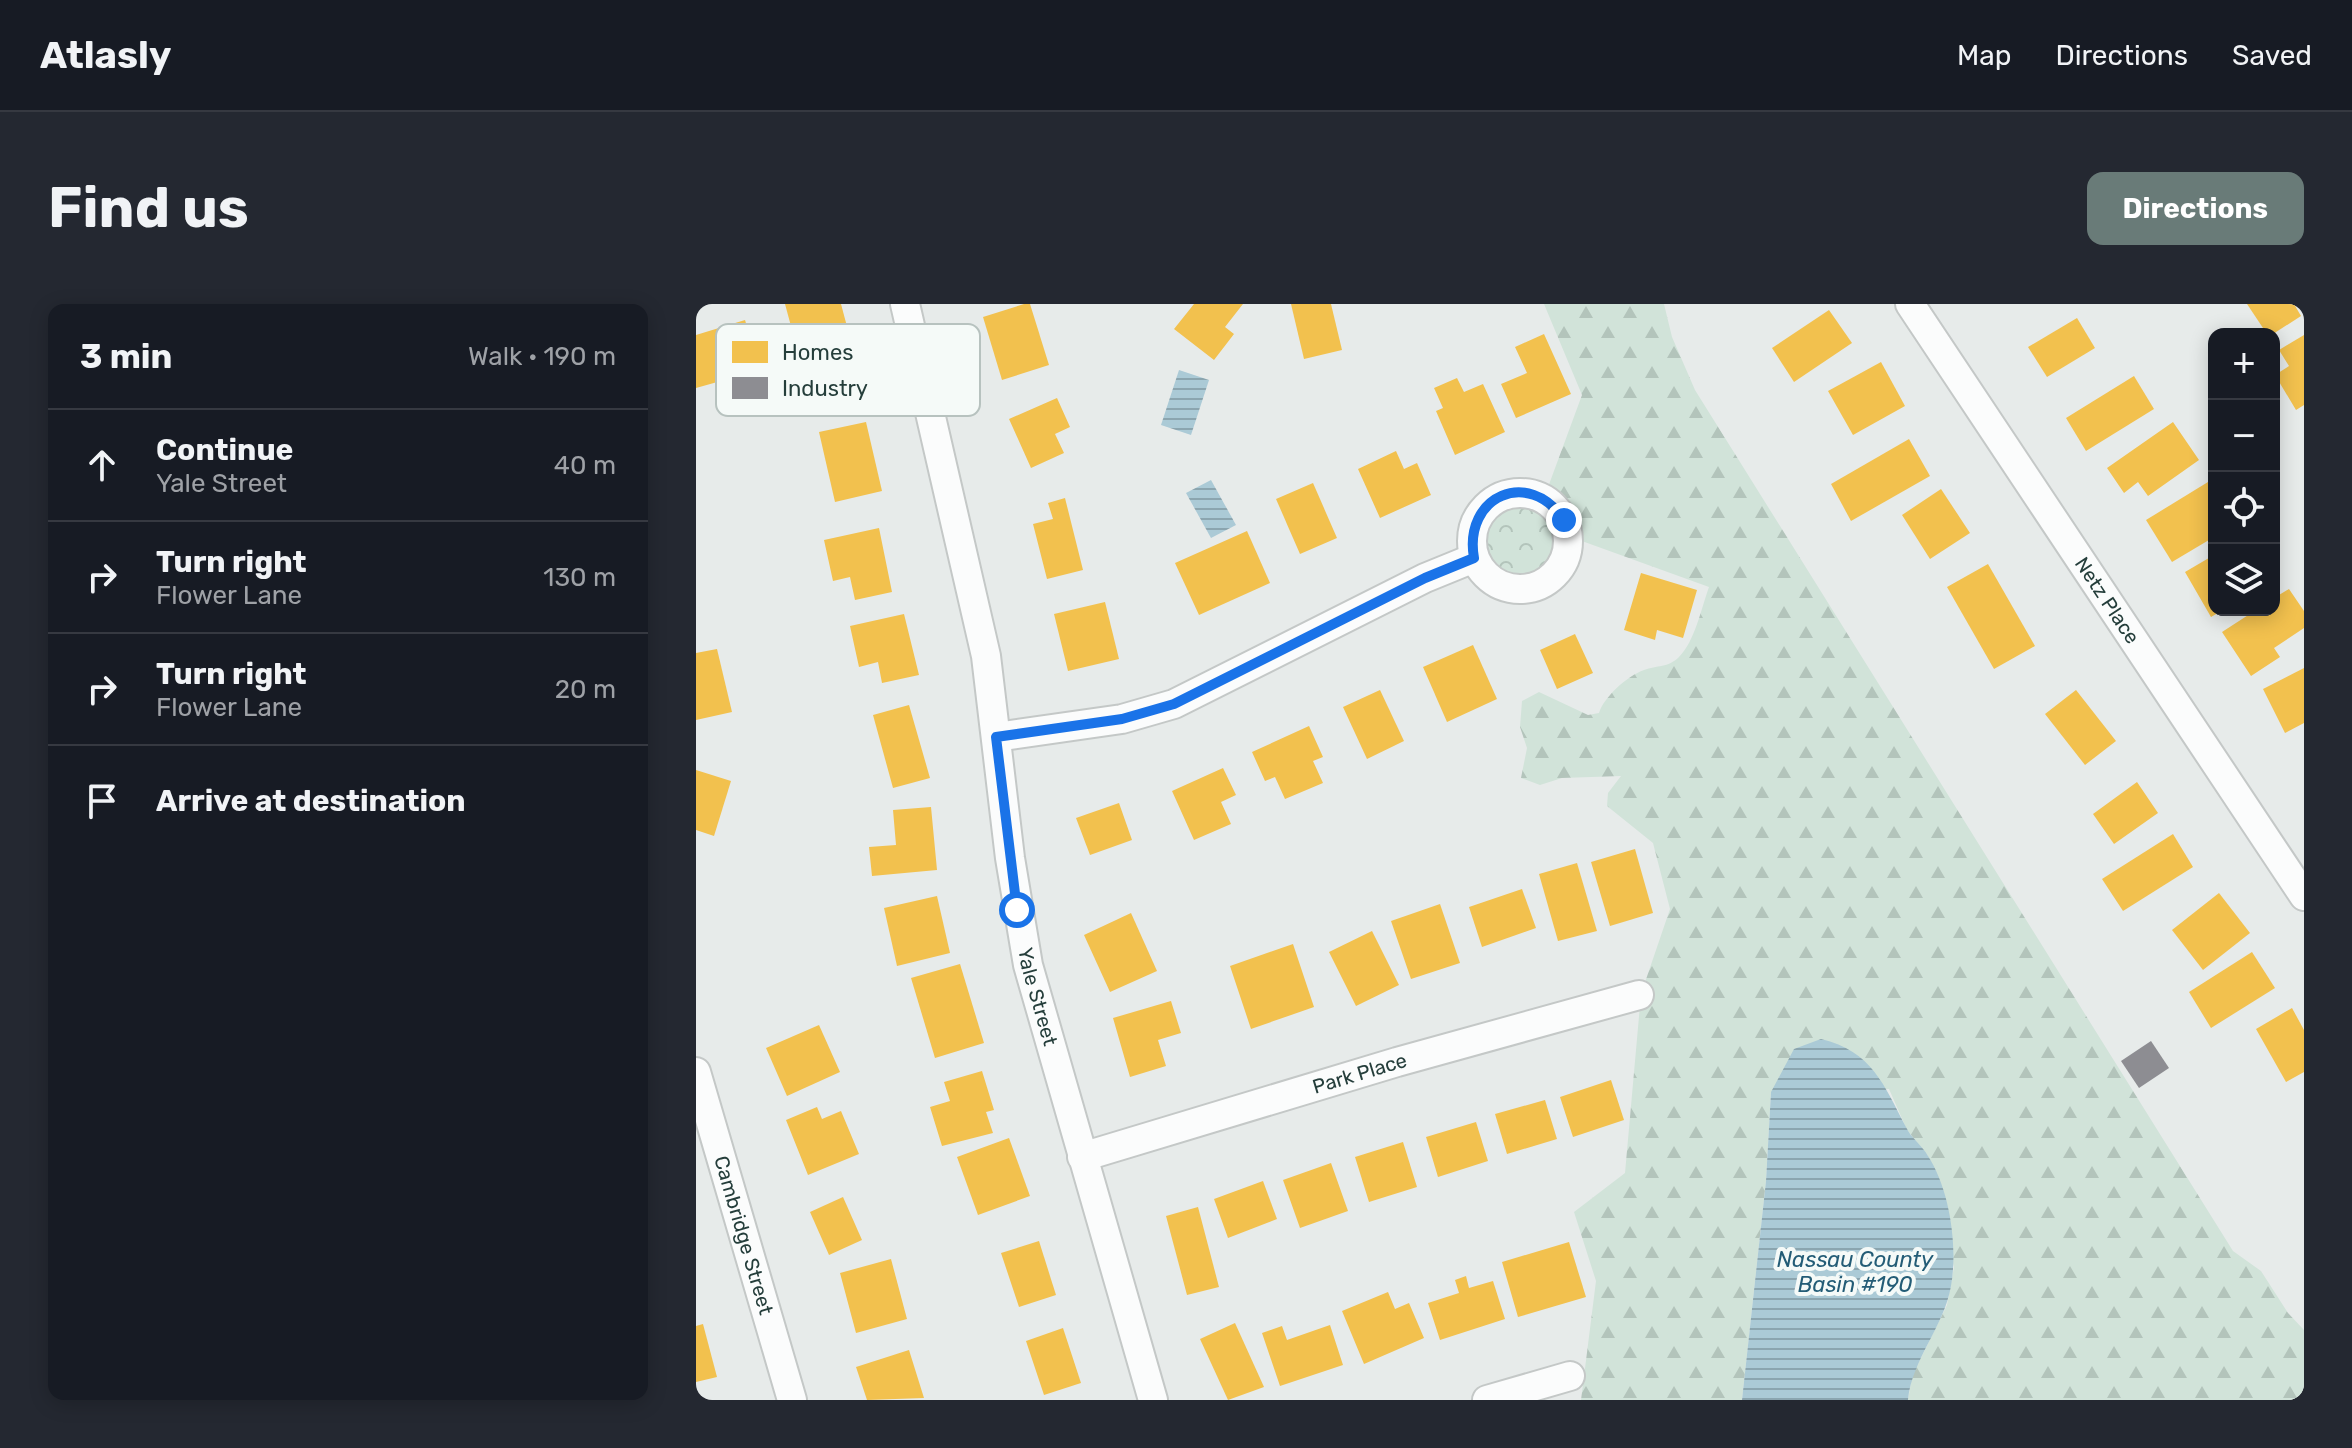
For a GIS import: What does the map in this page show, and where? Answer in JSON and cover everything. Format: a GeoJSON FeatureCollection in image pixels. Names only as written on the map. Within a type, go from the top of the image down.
{"type":"FeatureCollection","features":[{"type":"Feature","properties":{"kind":"street","name":"Yale Street"},"geometry":{"type":"LineString","coordinates":[[905,304],[910,324]]}},
{"type":"Feature","properties":{"kind":"street","name":"Netz Place"},"geometry":{"type":"LineString","coordinates":[[1910,304],[2304,896]]}},
{"type":"Feature","properties":{"kind":"street","name":"Yale Street"},"geometry":{"type":"LineString","coordinates":[[931,416],[986,656],[1010,858],[1028,965],[1153,1400]]}},
{"type":"Feature","properties":{"kind":"street"},"geometry":{"type":"LineString","coordinates":[[996,737],[1122,719],[1174,704],[1425,578],[1474,558]]}},
{"type":"Feature","properties":{"kind":"street","name":"Park Place"},"geometry":{"type":"LineString","coordinates":[[1082,1157],[1397,1062],[1639,995]]}},
{"type":"Feature","properties":{"kind":"street","name":"Cambridge Street"},"geometry":{"type":"LineString","coordinates":[[696,1072],[792,1400]]}},
{"type":"Feature","properties":{"kind":"street"},"geometry":{"type":"LineString","coordinates":[[1487,1400],[1570,1376]]}},
{"type":"Feature","properties":{"kind":"green space"},"geometry":{"type":"Polygon","coordinates":[[[1544,304],[1664,304],[1672,337],[1695,390],[2233,1251],[2261,1271],[2288,1313],[2304,1330],[2304,1400],[1908,1400],[1912,1376],[1947,1305],[1954,1267],[1928,1156],[1907,1130],[1889,1089],[1771,1092],[1766,1181],[1742,1400],[1581,1400],[1596,1281],[1574,1212],[1625,1173],[1641,994],[1670,909],[1653,843],[1607,806],[1608,793],[1621,776],[1562,778],[1540,785],[1521,778],[1527,748],[1520,727],[1522,701],[1539,692],[1588,715],[1599,713],[1611,694],[1630,677],[1671,663],[1679,657],[1693,634],[1709,587],[1568,536],[1564,520],[1544,498],[1582,395],[1544,304]]]}},
{"type":"Feature","properties":{"kind":"green space"},"geometry":{"type":"Polygon","coordinates":[[[1511,493],[1529,493],[1547,501],[1560,514],[1568,532],[1565,560],[1547,581],[1529,589],[1511,589],[1493,581],[1480,568],[1472,550],[1472,532],[1480,514],[1493,501],[1511,493]]]}},
{"type":"Feature","properties":{"kind":"water"},"geometry":{"type":"Polygon","coordinates":[[[1179,370],[1209,380],[1191,435],[1161,425],[1179,370]]]}},
{"type":"Feature","properties":{"kind":"water"},"geometry":{"type":"Polygon","coordinates":[[[1211,480],[1236,525],[1211,538],[1186,493],[1211,480]]]}},
{"type":"Feature","properties":{"kind":"water","name":"Nassau County Basin #190"},"geometry":{"type":"Polygon","coordinates":[[[1821,1039],[1853,1052],[1874,1072],[1908,1131],[1936,1170],[1947,1202],[1953,1237],[1951,1286],[1942,1315],[1915,1371],[1908,1400],[1742,1400],[1766,1181],[1771,1092],[1794,1049],[1821,1039]]]}},
{"type":"Feature","properties":{"kind":"building: Homes"},"geometry":{"type":"Polygon","coordinates":[[[785,304],[841,304],[846,324],[790,324],[785,304]]]}},
{"type":"Feature","properties":{"kind":"building: Homes"},"geometry":{"type":"Polygon","coordinates":[[[1030,304],[1049,365],[1002,380],[983,317],[1030,304]]]}},
{"type":"Feature","properties":{"kind":"building: Homes"},"geometry":{"type":"Polygon","coordinates":[[[1194,304],[1243,304],[1225,327],[1234,334],[1214,360],[1174,329],[1194,304]]]}},
{"type":"Feature","properties":{"kind":"building: Homes"},"geometry":{"type":"Polygon","coordinates":[[[1291,304],[1331,304],[1342,350],[1304,359],[1291,304]]]}},
{"type":"Feature","properties":{"kind":"building: Homes"},"geometry":{"type":"Polygon","coordinates":[[[2247,304],[2294,304],[2301,316],[2280,330],[2263,328],[2247,304]]]}},
{"type":"Feature","properties":{"kind":"building: Homes"},"geometry":{"type":"Polygon","coordinates":[[[1829,310],[1852,343],[1794,382],[1772,348],[1829,310]]]}},
{"type":"Feature","properties":{"kind":"building: Homes"},"geometry":{"type":"Polygon","coordinates":[[[2077,318],[2095,348],[2047,377],[2028,347],[2077,318]]]}},
{"type":"Feature","properties":{"kind":"building: Homes"},"geometry":{"type":"Polygon","coordinates":[[[716,329],[716,382],[696,388],[696,335],[716,329]]]}},
{"type":"Feature","properties":{"kind":"building: Homes"},"geometry":{"type":"Polygon","coordinates":[[[1544,334],[1571,394],[1516,418],[1501,384],[1527,373],[1515,347],[1544,334]]]}},
{"type":"Feature","properties":{"kind":"building: Homes"},"geometry":{"type":"Polygon","coordinates":[[[2304,335],[2304,405],[2296,410],[2280,383],[2280,372],[2289,366],[2280,349],[2304,335]]]}},
{"type":"Feature","properties":{"kind":"building: Homes"},"geometry":{"type":"Polygon","coordinates":[[[1881,362],[1905,406],[1853,435],[1828,391],[1881,362]]]}},
{"type":"Feature","properties":{"kind":"building: Homes"},"geometry":{"type":"Polygon","coordinates":[[[2134,376],[2154,409],[2086,451],[2066,418],[2134,376]]]}},
{"type":"Feature","properties":{"kind":"building: Homes"},"geometry":{"type":"Polygon","coordinates":[[[1457,378],[1464,392],[1483,384],[1505,432],[1455,455],[1436,411],[1443,408],[1434,388],[1457,378]]]}},
{"type":"Feature","properties":{"kind":"building: Homes"},"geometry":{"type":"Polygon","coordinates":[[[1057,398],[1070,427],[1055,434],[1064,453],[1031,468],[1009,419],[1057,398]]]}},
{"type":"Feature","properties":{"kind":"building: Homes"},"geometry":{"type":"Polygon","coordinates":[[[866,422],[882,491],[835,502],[819,432],[866,422]]]}},
{"type":"Feature","properties":{"kind":"building: Homes"},"geometry":{"type":"Polygon","coordinates":[[[2173,422],[2199,460],[2148,496],[2138,482],[2124,493],[2107,468],[2173,422]]]}},
{"type":"Feature","properties":{"kind":"building: Homes"},"geometry":{"type":"Polygon","coordinates":[[[1909,439],[1930,476],[1851,521],[1831,484],[1909,439]]]}},
{"type":"Feature","properties":{"kind":"building: Homes"},"geometry":{"type":"Polygon","coordinates":[[[1396,451],[1404,469],[1417,463],[1431,495],[1380,518],[1358,469],[1396,451]]]}},
{"type":"Feature","properties":{"kind":"building: Homes"},"geometry":{"type":"Polygon","coordinates":[[[2208,482],[2208,541],[2172,562],[2146,520],[2208,482]]]}},
{"type":"Feature","properties":{"kind":"building: Homes"},"geometry":{"type":"Polygon","coordinates":[[[1313,483],[1337,538],[1300,554],[1276,499],[1313,483]]]}},
{"type":"Feature","properties":{"kind":"building: Homes"},"geometry":{"type":"Polygon","coordinates":[[[1941,489],[1970,533],[1930,559],[1902,515],[1941,489]]]}},
{"type":"Feature","properties":{"kind":"building: Homes"},"geometry":{"type":"Polygon","coordinates":[[[1065,498],[1083,570],[1047,579],[1033,524],[1053,519],[1048,503],[1065,498]]]}},
{"type":"Feature","properties":{"kind":"building: Homes"},"geometry":{"type":"Polygon","coordinates":[[[879,528],[892,592],[855,600],[850,577],[833,581],[824,540],[879,528]]]}},
{"type":"Feature","properties":{"kind":"building: Homes"},"geometry":{"type":"Polygon","coordinates":[[[1247,531],[1270,583],[1199,615],[1175,563],[1247,531]]]}},
{"type":"Feature","properties":{"kind":"building: Homes"},"geometry":{"type":"Polygon","coordinates":[[[2208,559],[2208,612],[2185,572],[2208,559]]]}},
{"type":"Feature","properties":{"kind":"building: Homes"},"geometry":{"type":"Polygon","coordinates":[[[1988,564],[2035,646],[1994,669],[1947,587],[1988,564]]]}},
{"type":"Feature","properties":{"kind":"building: Homes"},"geometry":{"type":"Polygon","coordinates":[[[1641,573],[1697,590],[1683,638],[1657,630],[1655,640],[1624,630],[1641,573]]]}},
{"type":"Feature","properties":{"kind":"building: Homes"},"geometry":{"type":"Polygon","coordinates":[[[2289,589],[2304,611],[2304,628],[2274,648],[2280,657],[2251,676],[2222,632],[2247,616],[2280,616],[2280,594],[2289,589]]]}},
{"type":"Feature","properties":{"kind":"building: Homes"},"geometry":{"type":"Polygon","coordinates":[[[1105,602],[1119,659],[1068,671],[1054,614],[1105,602]]]}},
{"type":"Feature","properties":{"kind":"building: Homes"},"geometry":{"type":"Polygon","coordinates":[[[904,614],[919,675],[882,683],[878,662],[859,667],[850,626],[904,614]]]}},
{"type":"Feature","properties":{"kind":"building: Homes"},"geometry":{"type":"Polygon","coordinates":[[[1575,634],[1593,673],[1557,689],[1540,650],[1575,634]]]}},
{"type":"Feature","properties":{"kind":"building: Homes"},"geometry":{"type":"Polygon","coordinates":[[[1473,645],[1497,699],[1447,722],[1423,667],[1473,645]]]}},
{"type":"Feature","properties":{"kind":"building: Homes"},"geometry":{"type":"Polygon","coordinates":[[[717,649],[732,712],[696,720],[696,653],[717,649]]]}},
{"type":"Feature","properties":{"kind":"building: Homes"},"geometry":{"type":"Polygon","coordinates":[[[2304,668],[2304,723],[2285,733],[2263,689],[2304,668]]]}},
{"type":"Feature","properties":{"kind":"building: Homes"},"geometry":{"type":"Polygon","coordinates":[[[1380,690],[1404,741],[1367,759],[1343,707],[1380,690]]]}},
{"type":"Feature","properties":{"kind":"building: Homes"},"geometry":{"type":"Polygon","coordinates":[[[2076,690],[2116,741],[2085,765],[2045,714],[2076,690]]]}},
{"type":"Feature","properties":{"kind":"building: Homes"},"geometry":{"type":"Polygon","coordinates":[[[909,705],[930,778],[893,788],[873,715],[909,705]]]}},
{"type":"Feature","properties":{"kind":"building: Homes"},"geometry":{"type":"Polygon","coordinates":[[[1309,726],[1323,757],[1313,761],[1323,783],[1285,799],[1275,777],[1265,781],[1252,752],[1309,726]]]}},
{"type":"Feature","properties":{"kind":"building: Homes"},"geometry":{"type":"Polygon","coordinates":[[[1223,768],[1236,795],[1221,802],[1231,824],[1194,840],[1172,791],[1223,768]]]}},
{"type":"Feature","properties":{"kind":"building: Homes"},"geometry":{"type":"Polygon","coordinates":[[[696,770],[731,781],[714,836],[696,830],[696,770]]]}},
{"type":"Feature","properties":{"kind":"building: Homes"},"geometry":{"type":"Polygon","coordinates":[[[2137,782],[2158,813],[2114,844],[2093,814],[2137,782]]]}},
{"type":"Feature","properties":{"kind":"building: Homes"},"geometry":{"type":"Polygon","coordinates":[[[1119,803],[1132,840],[1090,855],[1076,818],[1119,803]]]}},
{"type":"Feature","properties":{"kind":"building: Homes"},"geometry":{"type":"Polygon","coordinates":[[[931,807],[937,870],[872,876],[869,847],[896,845],[893,810],[931,807]]]}},
{"type":"Feature","properties":{"kind":"building: Homes"},"geometry":{"type":"Polygon","coordinates":[[[2173,834],[2193,867],[2123,911],[2102,879],[2173,834]]]}},
{"type":"Feature","properties":{"kind":"building: Homes"},"geometry":{"type":"Polygon","coordinates":[[[1635,849],[1653,913],[1610,926],[1591,862],[1635,849]]]}},
{"type":"Feature","properties":{"kind":"building: Homes"},"geometry":{"type":"Polygon","coordinates":[[[1577,863],[1597,931],[1558,941],[1539,874],[1577,863]]]}},
{"type":"Feature","properties":{"kind":"building: Homes"},"geometry":{"type":"Polygon","coordinates":[[[1522,889],[1536,928],[1482,947],[1469,907],[1522,889]]]}},
{"type":"Feature","properties":{"kind":"building: Homes"},"geometry":{"type":"Polygon","coordinates":[[[2219,893],[2250,933],[2203,970],[2172,930],[2219,893]]]}},
{"type":"Feature","properties":{"kind":"building: Homes"},"geometry":{"type":"Polygon","coordinates":[[[937,896],[950,953],[897,966],[884,908],[937,896]]]}},
{"type":"Feature","properties":{"kind":"building: Homes"},"geometry":{"type":"Polygon","coordinates":[[[1440,904],[1460,963],[1411,979],[1391,921],[1440,904]]]}},
{"type":"Feature","properties":{"kind":"building: Homes"},"geometry":{"type":"Polygon","coordinates":[[[1131,913],[1157,971],[1110,992],[1084,935],[1131,913]]]}},
{"type":"Feature","properties":{"kind":"building: Homes"},"geometry":{"type":"Polygon","coordinates":[[[1372,931],[1399,985],[1356,1006],[1329,952],[1372,931]]]}},
{"type":"Feature","properties":{"kind":"building: Homes"},"geometry":{"type":"Polygon","coordinates":[[[1293,944],[1314,1007],[1251,1029],[1230,966],[1293,944]]]}},
{"type":"Feature","properties":{"kind":"building: Homes"},"geometry":{"type":"Polygon","coordinates":[[[2252,952],[2275,988],[2211,1028],[2189,992],[2252,952]]]}},
{"type":"Feature","properties":{"kind":"building: Homes"},"geometry":{"type":"Polygon","coordinates":[[[960,964],[984,1043],[935,1058],[911,978],[960,964]]]}},
{"type":"Feature","properties":{"kind":"building: Homes"},"geometry":{"type":"Polygon","coordinates":[[[1171,1001],[1181,1033],[1158,1040],[1166,1066],[1130,1077],[1113,1018],[1171,1001]]]}},
{"type":"Feature","properties":{"kind":"building: Homes"},"geometry":{"type":"Polygon","coordinates":[[[2292,1008],[2304,1030],[2304,1072],[2286,1082],[2256,1029],[2292,1008]]]}},
{"type":"Feature","properties":{"kind":"building: Homes"},"geometry":{"type":"Polygon","coordinates":[[[819,1025],[840,1072],[787,1096],[766,1048],[819,1025]]]}},
{"type":"Feature","properties":{"kind":"building: Homes"},"geometry":{"type":"Polygon","coordinates":[[[982,1071],[994,1110],[986,1112],[993,1133],[942,1146],[930,1107],[950,1101],[944,1082],[982,1071]]]}},
{"type":"Feature","properties":{"kind":"building: Homes"},"geometry":{"type":"Polygon","coordinates":[[[1611,1080],[1624,1120],[1573,1137],[1560,1097],[1611,1080]]]}},
{"type":"Feature","properties":{"kind":"building: Homes"},"geometry":{"type":"Polygon","coordinates":[[[1545,1100],[1557,1139],[1507,1154],[1495,1114],[1545,1100]]]}},
{"type":"Feature","properties":{"kind":"building: Homes"},"geometry":{"type":"Polygon","coordinates":[[[817,1107],[822,1119],[841,1111],[859,1154],[808,1175],[786,1120],[817,1107]]]}},
{"type":"Feature","properties":{"kind":"building: Homes"},"geometry":{"type":"Polygon","coordinates":[[[1476,1122],[1488,1161],[1438,1177],[1426,1137],[1476,1122]]]}},
{"type":"Feature","properties":{"kind":"building: Homes"},"geometry":{"type":"Polygon","coordinates":[[[1009,1138],[1030,1196],[978,1215],[957,1157],[1009,1138]]]}},
{"type":"Feature","properties":{"kind":"building: Homes"},"geometry":{"type":"Polygon","coordinates":[[[1403,1142],[1417,1187],[1369,1202],[1355,1157],[1403,1142]]]}},
{"type":"Feature","properties":{"kind":"building: Homes"},"geometry":{"type":"Polygon","coordinates":[[[1331,1163],[1348,1211],[1300,1228],[1283,1180],[1331,1163]]]}},
{"type":"Feature","properties":{"kind":"building: Homes"},"geometry":{"type":"Polygon","coordinates":[[[1263,1181],[1277,1219],[1228,1238],[1214,1199],[1263,1181]]]}},
{"type":"Feature","properties":{"kind":"building: Homes"},"geometry":{"type":"Polygon","coordinates":[[[843,1197],[862,1240],[829,1255],[810,1212],[843,1197]]]}},
{"type":"Feature","properties":{"kind":"building: Homes"},"geometry":{"type":"Polygon","coordinates":[[[1198,1207],[1219,1287],[1187,1295],[1166,1216],[1198,1207]]]}},
{"type":"Feature","properties":{"kind":"building: Homes"},"geometry":{"type":"Polygon","coordinates":[[[1039,1241],[1056,1295],[1019,1307],[1001,1253],[1039,1241]]]}},
{"type":"Feature","properties":{"kind":"building: Homes"},"geometry":{"type":"Polygon","coordinates":[[[1569,1242],[1586,1297],[1518,1317],[1502,1262],[1569,1242]]]}},
{"type":"Feature","properties":{"kind":"building: Homes"},"geometry":{"type":"Polygon","coordinates":[[[891,1259],[907,1319],[856,1333],[840,1273],[891,1259]]]}},
{"type":"Feature","properties":{"kind":"building: Homes"},"geometry":{"type":"Polygon","coordinates":[[[1466,1276],[1469,1288],[1493,1281],[1505,1319],[1440,1340],[1428,1303],[1459,1293],[1455,1280],[1466,1276]]]}},
{"type":"Feature","properties":{"kind":"building: Homes"},"geometry":{"type":"Polygon","coordinates":[[[1388,1292],[1395,1309],[1409,1303],[1424,1338],[1364,1364],[1342,1311],[1388,1292]]]}},
{"type":"Feature","properties":{"kind":"building: Homes"},"geometry":{"type":"Polygon","coordinates":[[[1235,1323],[1264,1387],[1228,1400],[1200,1339],[1235,1323]]]}},
{"type":"Feature","properties":{"kind":"building: Homes"},"geometry":{"type":"Polygon","coordinates":[[[703,1324],[717,1377],[696,1382],[696,1326],[703,1324]]]}},
{"type":"Feature","properties":{"kind":"building: Homes"},"geometry":{"type":"Polygon","coordinates":[[[1330,1325],[1343,1365],[1280,1386],[1262,1333],[1282,1326],[1287,1340],[1330,1325]]]}},
{"type":"Feature","properties":{"kind":"building: Homes"},"geometry":{"type":"Polygon","coordinates":[[[1063,1328],[1081,1383],[1044,1395],[1026,1341],[1063,1328]]]}},
{"type":"Feature","properties":{"kind":"building: Homes"},"geometry":{"type":"Polygon","coordinates":[[[909,1350],[924,1398],[867,1400],[856,1367],[909,1350]]]}},
{"type":"Feature","properties":{"kind":"building: Industry"},"geometry":{"type":"Polygon","coordinates":[[[2151,1041],[2169,1068],[2139,1088],[2121,1061],[2151,1041]]]}},
{"type":"Feature","properties":{"kind":"route"},"geometry":{"type":"LineString","coordinates":[[1017,910],[996,737],[1122,719],[1174,704],[1425,578],[1474,558],[1472,529],[1487,504],[1500,496],[1514,492],[1544,498],[1564,520]]}}]}
